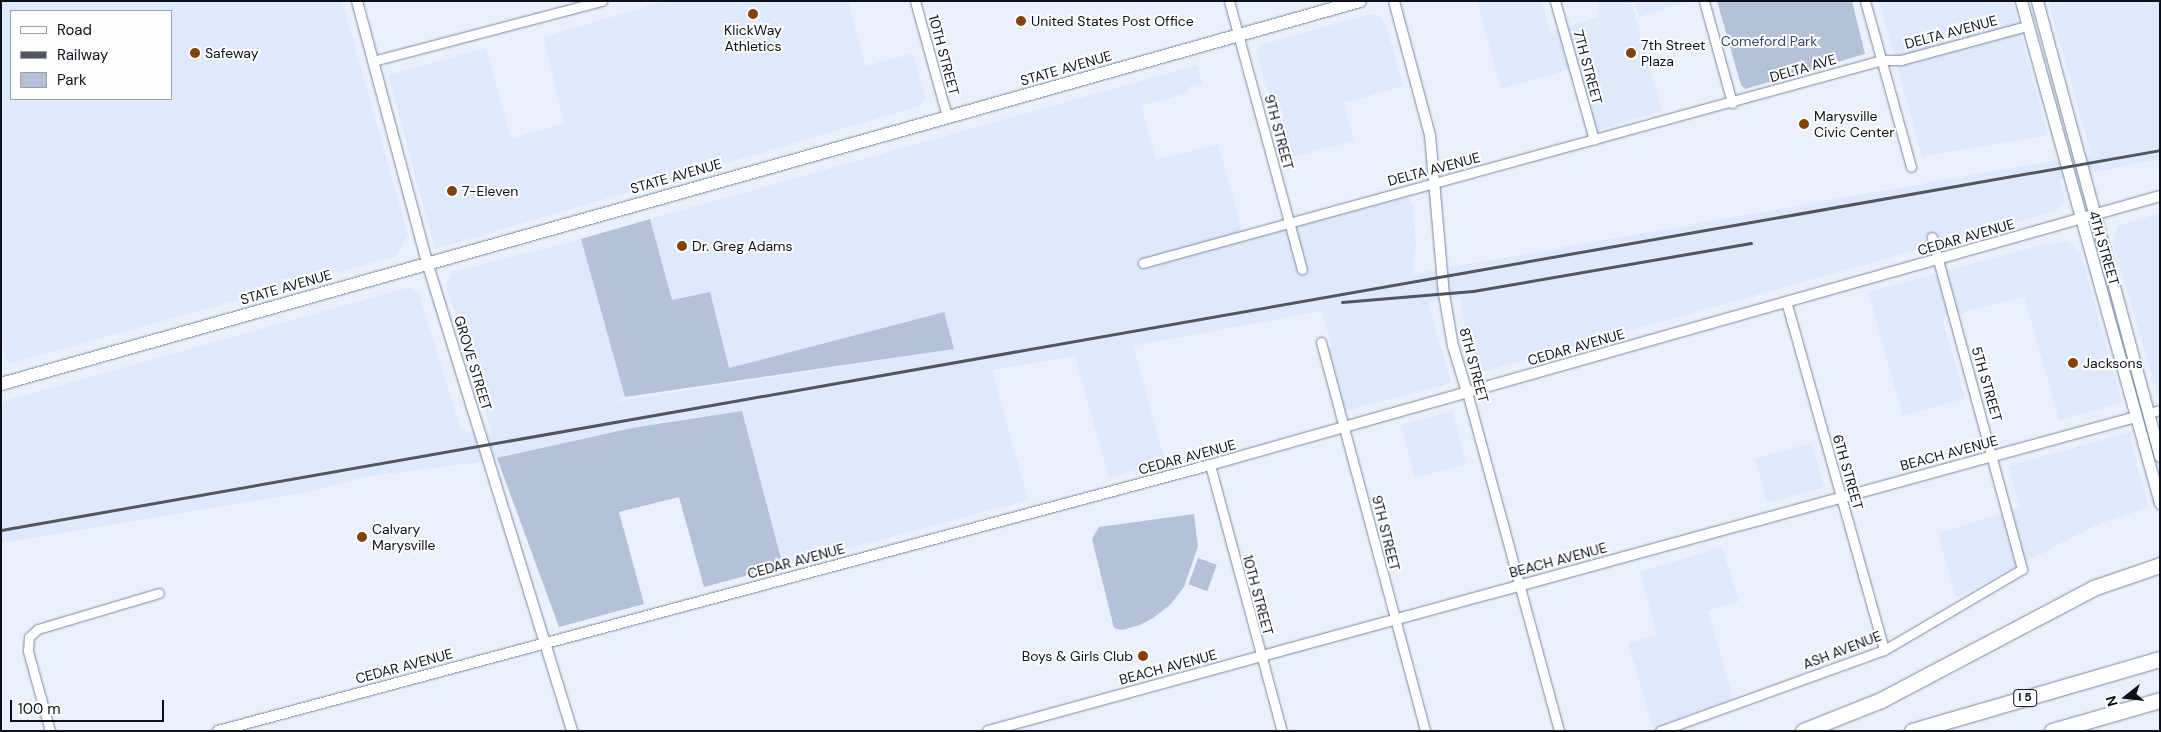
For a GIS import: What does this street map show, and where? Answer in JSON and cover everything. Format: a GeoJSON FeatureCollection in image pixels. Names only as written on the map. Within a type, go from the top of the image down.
{"type":"FeatureCollection","features":[{"type":"Feature","properties":{"kind":"highway"},"geometry":{"type":"LineString","coordinates":[[1802,731],[1881,700],[2093,588],[2160,565]]}},
{"type":"Feature","properties":{"kind":"highway","name":"I 5"},"geometry":{"type":"LineString","coordinates":[[1912,731],[2160,659]]}},
{"type":"Feature","properties":{"kind":"highway"},"geometry":{"type":"LineString","coordinates":[[2052,731],[2160,700]]}},
{"type":"Feature","properties":{"kind":"main road","name":"STATE AVENUE"},"geometry":{"type":"LineString","coordinates":[[1,384],[428,262],[1360,1]]}},
{"type":"Feature","properties":{"kind":"main road","name":"4TH STREET"},"geometry":{"type":"LineString","coordinates":[[2020,1],[2160,503]]}},
{"type":"Feature","properties":{"kind":"main road","name":"4TH STREET"},"geometry":{"type":"LineString","coordinates":[[2037,1],[2095,214],[2154,411],[2160,456]]}},
{"type":"Feature","properties":{"kind":"main road"},"geometry":{"type":"LineString","coordinates":[[2027,26],[2037,27],[2049,68],[2059,79]]}},
{"type":"Feature","properties":{"kind":"street","name":"GROVE STREET"},"geometry":{"type":"LineString","coordinates":[[357,1],[428,262],[572,731]]}},
{"type":"Feature","properties":{"kind":"street"},"geometry":{"type":"LineString","coordinates":[[373,61],[602,1]]}},
{"type":"Feature","properties":{"kind":"street","name":"10TH STREET"},"geometry":{"type":"LineString","coordinates":[[915,1],[947,116]]}},
{"type":"Feature","properties":{"kind":"street","name":"9TH STREET"},"geometry":{"type":"LineString","coordinates":[[1229,1],[1302,269]]}},
{"type":"Feature","properties":{"kind":"street","name":"8TH STREET"},"geometry":{"type":"LineString","coordinates":[[1394,1],[1430,135],[1444,294],[1453,346],[1559,731]]}},
{"type":"Feature","properties":{"kind":"street","name":"7TH STREET"},"geometry":{"type":"LineString","coordinates":[[1556,1],[1594,140]]}},
{"type":"Feature","properties":{"kind":"street"},"geometry":{"type":"LineString","coordinates":[[1704,1],[1732,103]]}},
{"type":"Feature","properties":{"kind":"street"},"geometry":{"type":"LineString","coordinates":[[1865,1],[1911,167]]}},
{"type":"Feature","properties":{"kind":"street","name":"DELTA AVENUE"},"geometry":{"type":"LineString","coordinates":[[1882,60],[1901,60],[2027,26]]}},
{"type":"Feature","properties":{"kind":"street","name":"DELTA AVE"},"geometry":{"type":"LineString","coordinates":[[1732,103],[1882,60]]}},
{"type":"Feature","properties":{"kind":"street","name":"DELTA AVENUE"},"geometry":{"type":"LineString","coordinates":[[1143,263],[1732,103]]}},
{"type":"Feature","properties":{"kind":"street","name":"CEDAR AVENUE"},"geometry":{"type":"LineString","coordinates":[[218,731],[1210,465],[2160,196]]}},
{"type":"Feature","properties":{"kind":"street","name":"5TH STREET"},"geometry":{"type":"LineString","coordinates":[[1932,237],[2022,569]]}},
{"type":"Feature","properties":{"kind":"street","name":"6TH STREET"},"geometry":{"type":"LineString","coordinates":[[1786,301],[1884,650]]}},
{"type":"Feature","properties":{"kind":"street","name":"9TH STREET"},"geometry":{"type":"LineString","coordinates":[[1321,342],[1425,731]]}},
{"type":"Feature","properties":{"kind":"street","name":"BEACH AVENUE"},"geometry":{"type":"LineString","coordinates":[[988,731],[2136,416]]}},
{"type":"Feature","properties":{"kind":"street","name":"10TH STREET"},"geometry":{"type":"LineString","coordinates":[[1210,465],[1260,656],[1282,731]]}},
{"type":"Feature","properties":{"kind":"street","name":"ASH AVENUE"},"geometry":{"type":"LineString","coordinates":[[1660,731],[1884,650],[2022,569]]}},
{"type":"Feature","properties":{"kind":"street"},"geometry":{"type":"LineString","coordinates":[[50,731],[28,651],[29,637],[38,629],[158,593]]}},
{"type":"Feature","properties":{"kind":"shaded area"},"geometry":{"type":"Polygon","coordinates":[[[1,1],[342,1],[408,235],[396,256],[8,364],[1,340],[1,1]]]}},
{"type":"Feature","properties":{"kind":"shaded area"},"geometry":{"type":"Polygon","coordinates":[[[665,1],[848,1],[866,66],[913,53],[925,97],[920,106],[435,249],[388,75],[486,48],[511,139],[564,123],[543,37],[665,1]]]}},
{"type":"Feature","properties":{"kind":"shaded area"},"geometry":{"type":"Polygon","coordinates":[[[1477,1],[1541,1],[1550,32],[1600,16],[1597,1],[1631,1],[1662,111],[1595,131],[1577,67],[1501,89],[1477,1]]]}},
{"type":"Feature","properties":{"kind":"shaded area"},"geometry":{"type":"Polygon","coordinates":[[[1634,1],[1688,1],[1639,17],[1634,1]]]}},
{"type":"Feature","properties":{"kind":"shaded area"},"geometry":{"type":"Polygon","coordinates":[[[1879,1],[2012,1],[2048,135],[1922,156],[1879,1]]]}},
{"type":"Feature","properties":{"kind":"shaded area"},"geometry":{"type":"Polygon","coordinates":[[[2048,1],[2160,1],[2160,159],[2060,179],[2065,202],[2055,211],[1479,373],[1466,334],[1460,297],[1428,302],[1451,383],[1344,411],[1326,348],[1332,347],[1322,311],[1133,346],[1165,462],[1109,478],[1075,356],[992,370],[1028,500],[783,566],[742,411],[632,428],[480,462],[363,477],[312,491],[1,543],[1,402],[410,287],[419,294],[461,430],[492,434],[446,285],[453,272],[581,239],[625,397],[612,402],[953,349],[943,312],[729,368],[710,293],[672,300],[650,219],[1197,65],[1202,83],[1189,87],[1187,93],[1141,106],[1156,160],[1218,144],[1245,241],[1408,196],[1413,205],[1416,247],[1412,274],[2091,154],[2048,1]]]}},
{"type":"Feature","properties":{"kind":"shaded area"},"geometry":{"type":"Polygon","coordinates":[[[1370,14],[1381,17],[1386,26],[1403,86],[1344,103],[1354,141],[1280,160],[1275,144],[1279,135],[1257,52],[1260,45],[1370,14]]]}},
{"type":"Feature","properties":{"kind":"shaded area"},"geometry":{"type":"Polygon","coordinates":[[[2160,213],[2160,402],[2113,243],[2118,226],[2160,213]]]}},
{"type":"Feature","properties":{"kind":"shaded area"},"geometry":{"type":"Polygon","coordinates":[[[2068,241],[2081,254],[2122,403],[2059,420],[2024,296],[1942,318],[1965,398],[1903,416],[1868,292],[2041,245],[2068,241]]]}},
{"type":"Feature","properties":{"kind":"shaded area"},"geometry":{"type":"Polygon","coordinates":[[[1452,411],[1466,464],[1415,478],[1401,425],[1452,411]]]}},
{"type":"Feature","properties":{"kind":"shaded area"},"geometry":{"type":"Polygon","coordinates":[[[2131,432],[2132,447],[2149,507],[2098,524],[1956,598],[1938,533],[2020,508],[2008,466],[2131,432]]]}},
{"type":"Feature","properties":{"kind":"shaded area"},"geometry":{"type":"Polygon","coordinates":[[[1812,443],[1824,487],[1767,503],[1755,458],[1812,443]]]}},
{"type":"Feature","properties":{"kind":"shaded area"},"geometry":{"type":"Polygon","coordinates":[[[1722,547],[1739,601],[1708,611],[1733,699],[1653,727],[1628,643],[1657,635],[1640,572],[1722,547]]]}},
{"type":"Feature","properties":{"kind":"green space","name":"Comeford Park"},"geometry":{"type":"Polygon","coordinates":[[[1717,1],[1852,1],[1865,54],[1745,89],[1741,85],[1717,1]]]}},
{"type":"Feature","properties":{"kind":"green space"},"geometry":{"type":"Polygon","coordinates":[[[650,219],[672,300],[710,292],[729,368],[944,312],[954,349],[625,397],[581,239],[650,219]]]}},
{"type":"Feature","properties":{"kind":"green space"},"geometry":{"type":"Polygon","coordinates":[[[742,411],[783,566],[704,587],[679,497],[619,512],[644,604],[559,627],[497,458],[632,428],[742,411]]]}},
{"type":"Feature","properties":{"kind":"green space"},"geometry":{"type":"Polygon","coordinates":[[[1194,514],[1198,546],[1184,587],[1170,605],[1153,618],[1140,625],[1122,630],[1114,628],[1092,539],[1099,527],[1194,514]]]}},
{"type":"Feature","properties":{"kind":"green space"},"geometry":{"type":"Polygon","coordinates":[[[1198,558],[1217,565],[1207,591],[1188,584],[1198,558]]]}},
{"type":"Feature","properties":{"kind":"railway"},"geometry":{"type":"LineString","coordinates":[[1,530],[2160,150]]}},
{"type":"Feature","properties":{"kind":"railway"},"geometry":{"type":"LineString","coordinates":[[1342,302],[1473,291],[1751,243]]}},
{"type":"Feature","properties":{"kind":"place","name":"KlickWay Athletics"},"geometry":{"type":"Point","coordinates":[753,14]}},
{"type":"Feature","properties":{"kind":"place","name":"United States Post Office"},"geometry":{"type":"Point","coordinates":[1021,21]}},
{"type":"Feature","properties":{"kind":"place","name":"Safeway"},"geometry":{"type":"Point","coordinates":[195,53]}},
{"type":"Feature","properties":{"kind":"place","name":"7th Street Plaza"},"geometry":{"type":"Point","coordinates":[1631,53]}},
{"type":"Feature","properties":{"kind":"place","name":"Marysville Civic Center"},"geometry":{"type":"Point","coordinates":[1804,124]}},
{"type":"Feature","properties":{"kind":"place","name":"7-Eleven"},"geometry":{"type":"Point","coordinates":[452,191]}},
{"type":"Feature","properties":{"kind":"place","name":"Dr. Greg Adams"},"geometry":{"type":"Point","coordinates":[682,246]}},
{"type":"Feature","properties":{"kind":"place","name":"Jacksons"},"geometry":{"type":"Point","coordinates":[2073,363]}},
{"type":"Feature","properties":{"kind":"place","name":"Calvary Marysville"},"geometry":{"type":"Point","coordinates":[362,537]}},
{"type":"Feature","properties":{"kind":"place","name":"Boys & Girls Club"},"geometry":{"type":"Point","coordinates":[1143,656]}}]}
